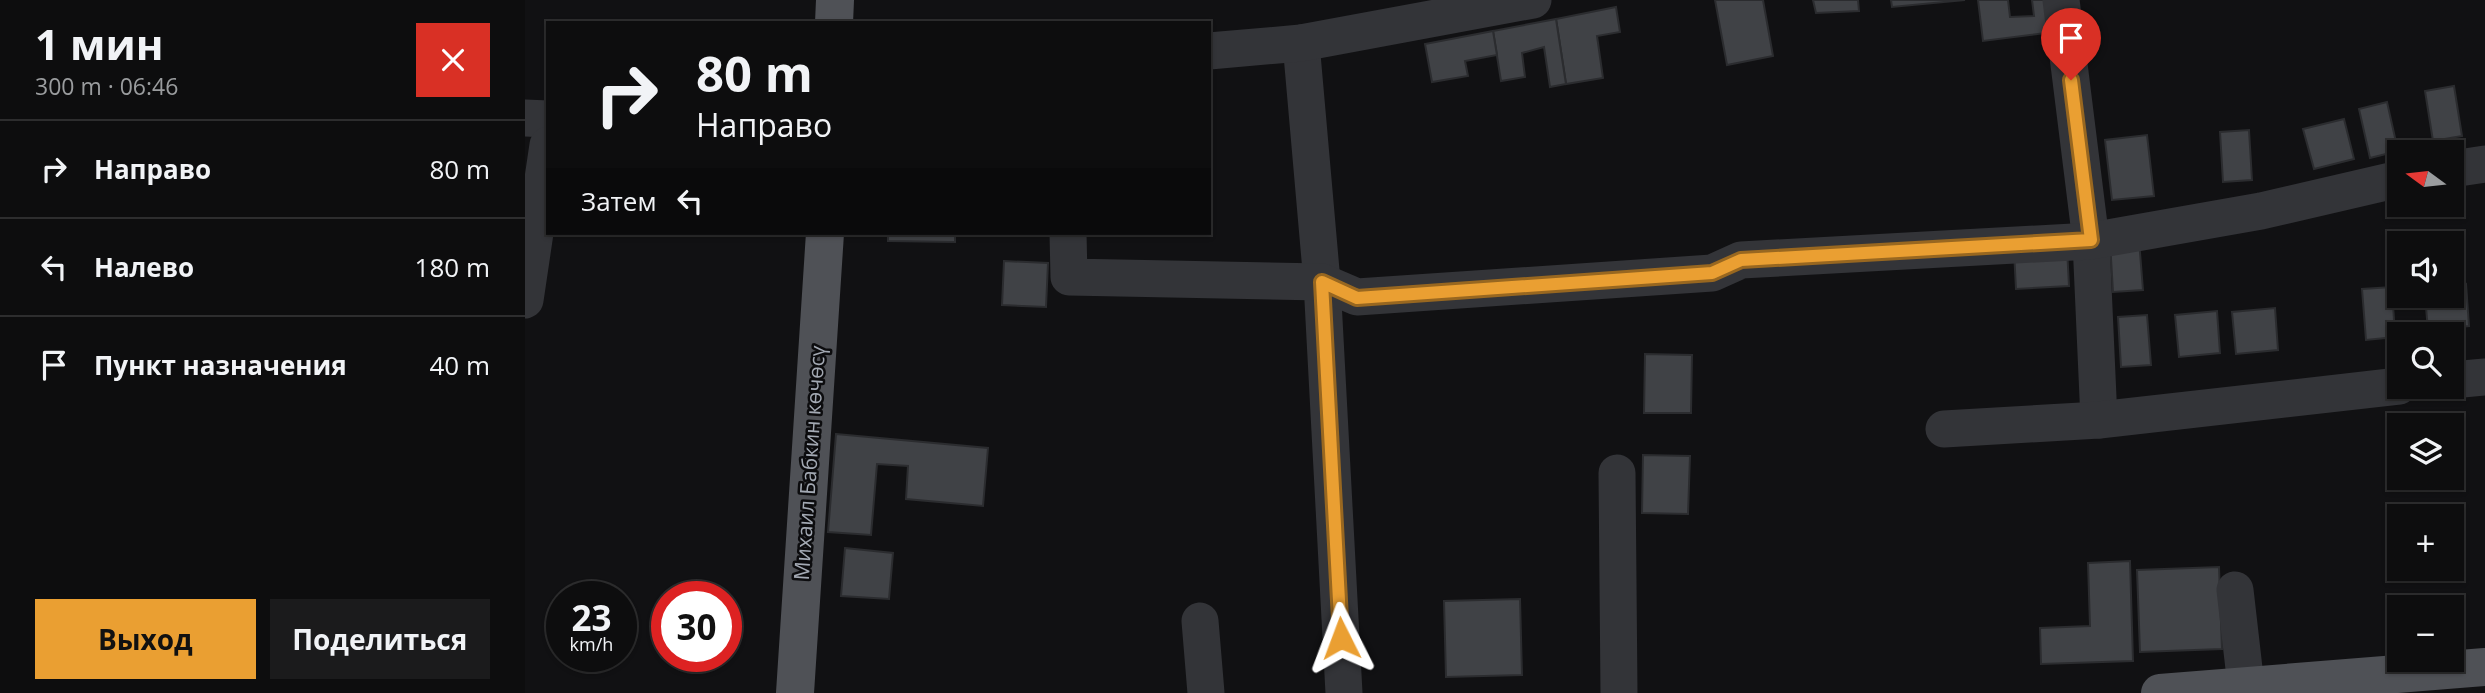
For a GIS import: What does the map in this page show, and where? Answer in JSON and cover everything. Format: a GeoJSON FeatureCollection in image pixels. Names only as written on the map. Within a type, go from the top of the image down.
{"type":"FeatureCollection","features":[{"type":"Feature","properties":{"kind":"main road"},"geometry":{"type":"LineString","coordinates":[[834,21],[835,0]]}},
{"type":"Feature","properties":{"kind":"main road","name":"Михаил Бабкин көчөсү"},"geometry":{"type":"LineString","coordinates":[[795,693],[825,235]]}},
{"type":"Feature","properties":{"kind":"main road"},"geometry":{"type":"LineString","coordinates":[[2160,693],[2485,667]]}},
{"type":"Feature","properties":{"kind":"street"},"geometry":{"type":"LineString","coordinates":[[1211,51],[1301,43],[1421,11],[1533,0]]}},
{"type":"Feature","properties":{"kind":"street"},"geometry":{"type":"LineString","coordinates":[[2061,0],[2091,240],[2099,420]]}},
{"type":"Feature","properties":{"kind":"street"},"geometry":{"type":"LineString","coordinates":[[1301,43],[1322,282],[1344,693]]}},
{"type":"Feature","properties":{"kind":"street"},"geometry":{"type":"LineString","coordinates":[[525,118],[546,119]]}},
{"type":"Feature","properties":{"kind":"street"},"geometry":{"type":"LineString","coordinates":[[525,299],[546,158]]}},
{"type":"Feature","properties":{"kind":"street"},"geometry":{"type":"LineString","coordinates":[[2464,167],[2485,164]]}},
{"type":"Feature","properties":{"kind":"street"},"geometry":{"type":"LineString","coordinates":[[1068,235],[1069,277],[1322,282],[1357,298],[1712,273],[1741,260],[2091,240],[2261,211],[2387,182]]}},
{"type":"Feature","properties":{"kind":"street"},"geometry":{"type":"LineString","coordinates":[[2464,379],[2485,377]]}},
{"type":"Feature","properties":{"kind":"street"},"geometry":{"type":"LineString","coordinates":[[1944,429],[2099,420],[2387,387]]}},
{"type":"Feature","properties":{"kind":"street"},"geometry":{"type":"LineString","coordinates":[[1617,473],[1619,693]]}},
{"type":"Feature","properties":{"kind":"street"},"geometry":{"type":"LineString","coordinates":[[2235,590],[2246,686]]}},
{"type":"Feature","properties":{"kind":"street"},"geometry":{"type":"LineString","coordinates":[[1200,621],[1206,693]]}},
{"type":"Feature","properties":{"kind":"building"},"geometry":{"type":"Polygon","coordinates":[[[1715,0],[1763,0],[1773,56],[1727,65],[1715,0]]]}},
{"type":"Feature","properties":{"kind":"building"},"geometry":{"type":"Polygon","coordinates":[[[1813,0],[1858,0],[1859,11],[1816,13],[1813,0]]]}},
{"type":"Feature","properties":{"kind":"building"},"geometry":{"type":"Polygon","coordinates":[[[1891,0],[1965,0],[1892,7],[1891,0]]]}},
{"type":"Feature","properties":{"kind":"building"},"geometry":{"type":"Polygon","coordinates":[[[1978,0],[2008,0],[2010,17],[2034,16],[2032,0],[2051,0],[2054,32],[1983,41],[1978,0]]]}},
{"type":"Feature","properties":{"kind":"building"},"geometry":{"type":"Polygon","coordinates":[[[1616,7],[1620,32],[1597,36],[1603,78],[1566,84],[1556,19],[1616,7]]]}},
{"type":"Feature","properties":{"kind":"building"},"geometry":{"type":"Polygon","coordinates":[[[1556,19],[1566,84],[1550,87],[1544,47],[1522,53],[1525,77],[1501,81],[1493,31],[1556,19]]]}},
{"type":"Feature","properties":{"kind":"building"},"geometry":{"type":"Polygon","coordinates":[[[1493,31],[1497,55],[1465,61],[1468,76],[1432,82],[1425,44],[1493,31]]]}},
{"type":"Feature","properties":{"kind":"building"},"geometry":{"type":"Polygon","coordinates":[[[2454,86],[2462,136],[2433,140],[2425,91],[2454,86]]]}},
{"type":"Feature","properties":{"kind":"building"},"geometry":{"type":"Polygon","coordinates":[[[2387,102],[2396,140],[2387,140],[2387,154],[2370,158],[2359,109],[2387,102]]]}},
{"type":"Feature","properties":{"kind":"building"},"geometry":{"type":"Polygon","coordinates":[[[2344,119],[2354,159],[2314,169],[2303,129],[2344,119]]]}},
{"type":"Feature","properties":{"kind":"building"},"geometry":{"type":"Polygon","coordinates":[[[2249,130],[2252,180],[2223,182],[2220,132],[2249,130]]]}},
{"type":"Feature","properties":{"kind":"building"},"geometry":{"type":"Polygon","coordinates":[[[2147,135],[2154,196],[2112,200],[2105,140],[2147,135]]]}},
{"type":"Feature","properties":{"kind":"building"},"geometry":{"type":"Polygon","coordinates":[[[888,235],[955,235],[955,242],[888,241],[888,235]]]}},
{"type":"Feature","properties":{"kind":"building"},"geometry":{"type":"Polygon","coordinates":[[[2139,240],[2143,290],[2113,292],[2110,242],[2139,240]]]}},
{"type":"Feature","properties":{"kind":"building"},"geometry":{"type":"Polygon","coordinates":[[[2067,248],[2069,286],[2016,289],[2014,251],[2067,248]]]}},
{"type":"Feature","properties":{"kind":"building"},"geometry":{"type":"Polygon","coordinates":[[[1004,261],[1048,263],[1046,307],[1002,305],[1004,261]]]}},
{"type":"Feature","properties":{"kind":"building"},"geometry":{"type":"Polygon","coordinates":[[[2464,284],[2469,326],[2464,326],[2464,322],[2427,322],[2426,308],[2464,308],[2464,284]]]}},
{"type":"Feature","properties":{"kind":"building"},"geometry":{"type":"Polygon","coordinates":[[[2387,287],[2387,308],[2393,308],[2394,322],[2387,322],[2387,338],[2366,340],[2362,289],[2387,287]]]}},
{"type":"Feature","properties":{"kind":"building"},"geometry":{"type":"Polygon","coordinates":[[[2275,308],[2278,350],[2236,354],[2232,312],[2275,308]]]}},
{"type":"Feature","properties":{"kind":"building"},"geometry":{"type":"Polygon","coordinates":[[[2217,311],[2220,353],[2179,357],[2175,315],[2217,311]]]}},
{"type":"Feature","properties":{"kind":"building"},"geometry":{"type":"Polygon","coordinates":[[[2147,315],[2151,365],[2121,367],[2118,317],[2147,315]]]}},
{"type":"Feature","properties":{"kind":"building"},"geometry":{"type":"Polygon","coordinates":[[[1645,354],[1692,355],[1691,413],[1644,413],[1645,354]]]}},
{"type":"Feature","properties":{"kind":"building"},"geometry":{"type":"Polygon","coordinates":[[[836,434],[988,448],[983,506],[906,499],[908,466],[877,464],[871,535],[828,532],[836,434]]]}},
{"type":"Feature","properties":{"kind":"building"},"geometry":{"type":"Polygon","coordinates":[[[1643,455],[1690,456],[1688,514],[1642,513],[1643,455]]]}},
{"type":"Feature","properties":{"kind":"building"},"geometry":{"type":"Polygon","coordinates":[[[845,548],[893,553],[889,599],[841,596],[845,548]]]}},
{"type":"Feature","properties":{"kind":"building"},"geometry":{"type":"Polygon","coordinates":[[[2130,561],[2133,661],[2041,664],[2040,628],[2090,626],[2088,563],[2130,561]]]}},
{"type":"Feature","properties":{"kind":"building"},"geometry":{"type":"Polygon","coordinates":[[[2219,567],[2222,649],[2140,652],[2137,570],[2219,567]]]}},
{"type":"Feature","properties":{"kind":"building"},"geometry":{"type":"Polygon","coordinates":[[[1520,599],[1522,675],[1446,677],[1444,601],[1520,599]]]}},
{"type":"Feature","properties":{"kind":"route"},"geometry":{"type":"LineString","coordinates":[[1341,638],[1322,282],[1357,298],[1712,273],[1741,260],[2091,240],[2071,80]]}}]}
